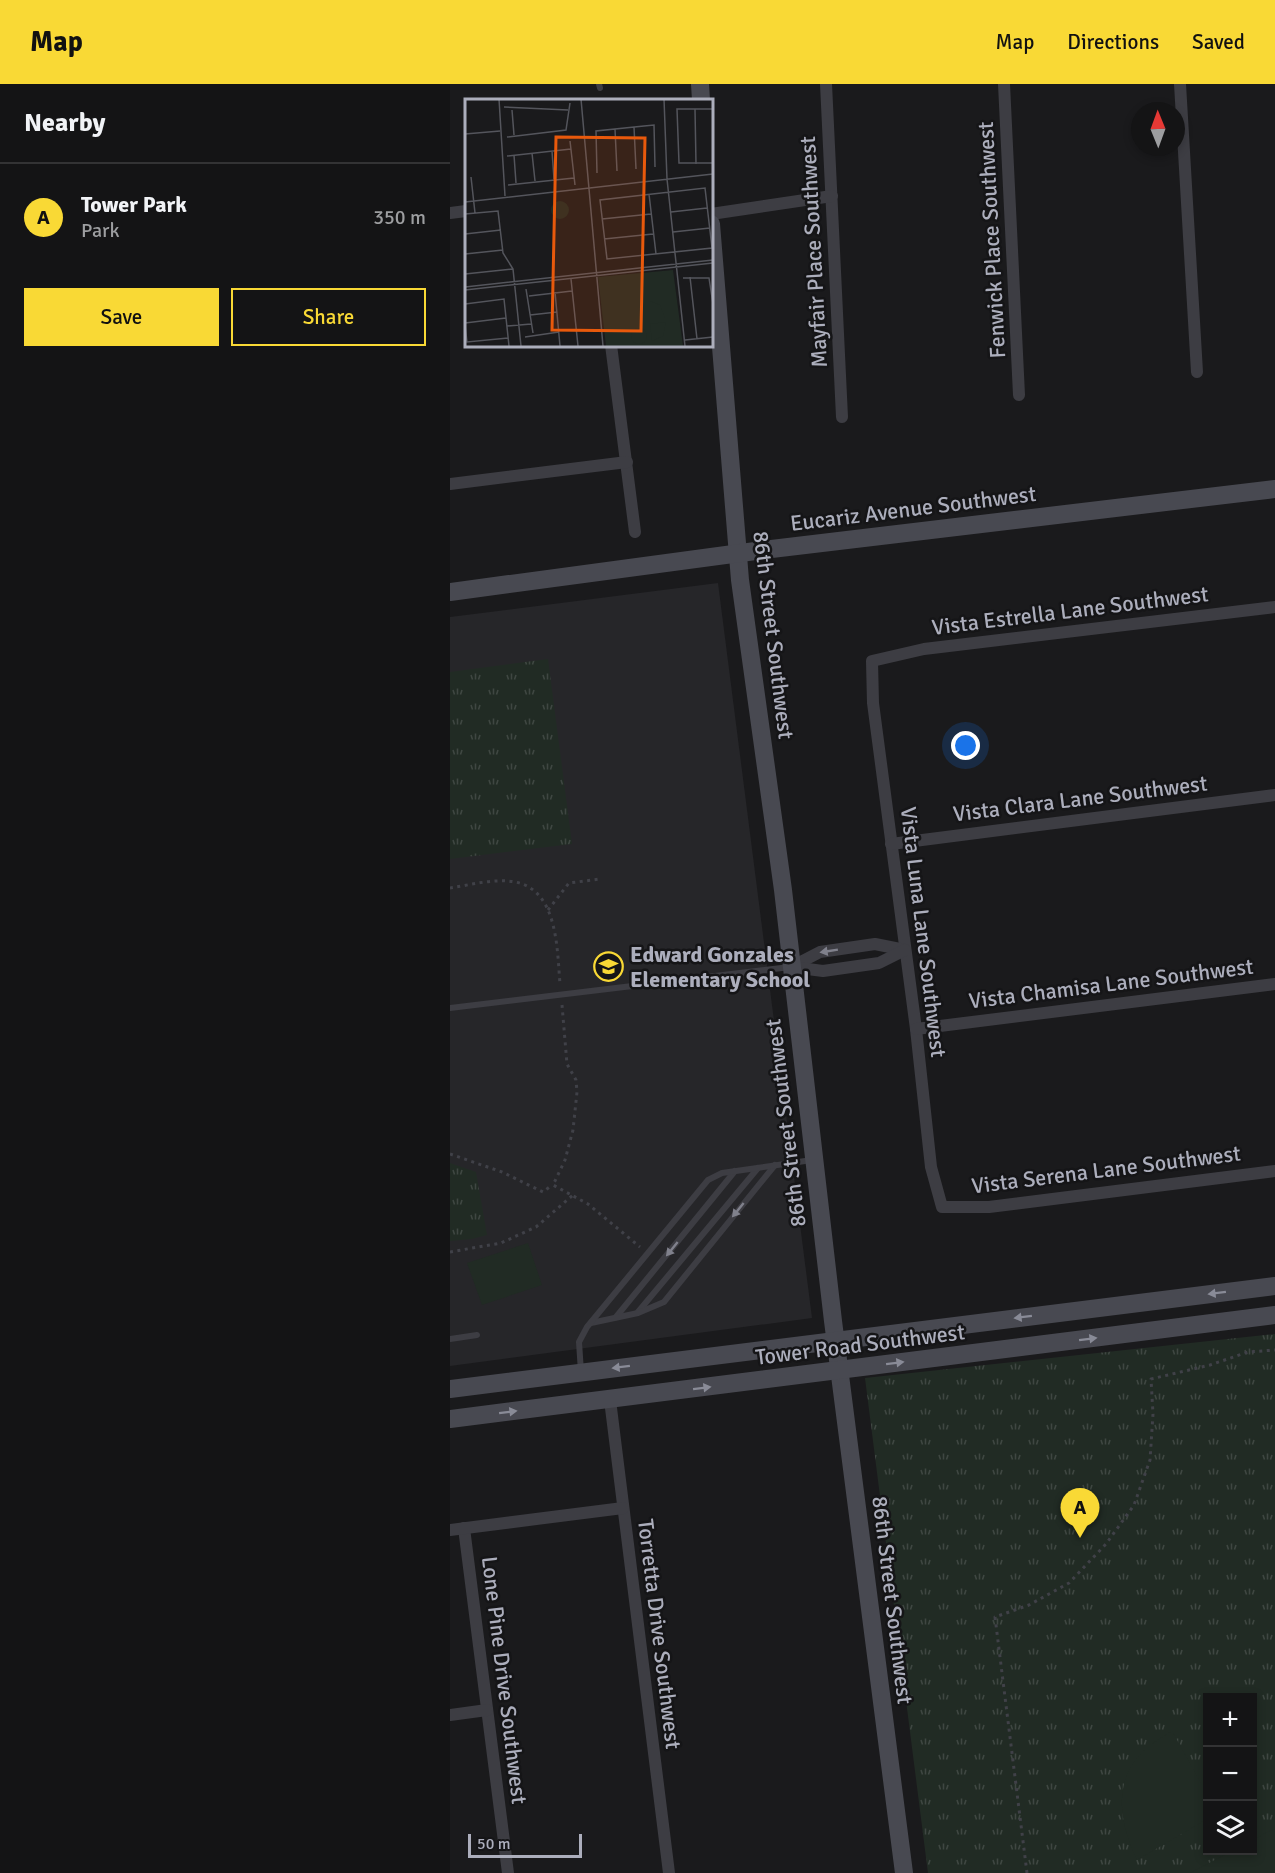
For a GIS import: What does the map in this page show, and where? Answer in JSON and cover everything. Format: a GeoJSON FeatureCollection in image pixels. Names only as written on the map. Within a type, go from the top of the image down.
{"type":"FeatureCollection","features":[{"type":"Feature","properties":{"kind":"street"},"geometry":{"type":"LineString","coordinates":[[700,84],[701,99]]}},
{"type":"Feature","properties":{"kind":"street","name":"Mayfair Place Southwest"},"geometry":{"type":"LineString","coordinates":[[825,84],[842,417]]}},
{"type":"Feature","properties":{"kind":"street","name":"Fenwick Place Southwest"},"geometry":{"type":"LineString","coordinates":[[1004,84],[1020,395]]}},
{"type":"Feature","properties":{"kind":"street"},"geometry":{"type":"LineString","coordinates":[[1180,84],[1197,372]]}},
{"type":"Feature","properties":{"kind":"street"},"geometry":{"type":"LineString","coordinates":[[712,214],[832,196]]}},
{"type":"Feature","properties":{"kind":"street"},"geometry":{"type":"LineString","coordinates":[[450,213],[465,211]]}},
{"type":"Feature","properties":{"kind":"street","name":"86th Street Southwest"},"geometry":{"type":"LineString","coordinates":[[712,247],[715,316],[738,554],[783,890],[835,1340],[903,1873]]}},
{"type":"Feature","properties":{"kind":"street"},"geometry":{"type":"LineString","coordinates":[[611,346],[635,532]]}},
{"type":"Feature","properties":{"kind":"street"},"geometry":{"type":"LineString","coordinates":[[450,484],[627,462]]}},
{"type":"Feature","properties":{"kind":"street","name":"Eucariz Avenue Southwest"},"geometry":{"type":"LineString","coordinates":[[450,592],[738,554],[1275,489]]}},
{"type":"Feature","properties":{"kind":"street","name":"Vista Estrella Lane Southwest"},"geometry":{"type":"LineString","coordinates":[[872,661],[924,649],[1275,607]]}},
{"type":"Feature","properties":{"kind":"street","name":"Vista Luna Lane Southwest"},"geometry":{"type":"LineString","coordinates":[[872,661],[873,703],[916,1029],[931,1167],[942,1207]]}},
{"type":"Feature","properties":{"kind":"street","name":"Vista Clara Lane Southwest"},"geometry":{"type":"LineString","coordinates":[[891,844],[1275,795]]}},
{"type":"Feature","properties":{"kind":"street"},"geometry":{"type":"LineString","coordinates":[[791,967],[820,952],[875,944],[905,950]]}},
{"type":"Feature","properties":{"kind":"street"},"geometry":{"type":"LineString","coordinates":[[791,967],[823,971],[879,963],[905,950]]}},
{"type":"Feature","properties":{"kind":"street","name":"Vista Chamisa Lane Southwest"},"geometry":{"type":"LineString","coordinates":[[916,1029],[1275,984]]}},
{"type":"Feature","properties":{"kind":"street","name":"Vista Serena Lane Southwest"},"geometry":{"type":"LineString","coordinates":[[942,1207],[989,1207],[1275,1171]]}},
{"type":"Feature","properties":{"kind":"street","name":"Tower Road Southwest"},"geometry":{"type":"LineString","coordinates":[[450,1389],[1275,1286]]}},
{"type":"Feature","properties":{"kind":"street","name":"Tower Road Southwest"},"geometry":{"type":"LineString","coordinates":[[450,1419],[1275,1315]]}},
{"type":"Feature","properties":{"kind":"street","name":"Torretta Drive Southwest"},"geometry":{"type":"LineString","coordinates":[[610,1400],[669,1873]]}},
{"type":"Feature","properties":{"kind":"street"},"geometry":{"type":"LineString","coordinates":[[450,1530],[623,1508]]}},
{"type":"Feature","properties":{"kind":"street","name":"Lone Pine Drive Southwest"},"geometry":{"type":"LineString","coordinates":[[464,1528],[508,1873]]}},
{"type":"Feature","properties":{"kind":"street"},"geometry":{"type":"LineString","coordinates":[[450,1715],[487,1710]]}},
{"type":"Feature","properties":{"kind":"lane"},"geometry":{"type":"LineString","coordinates":[[450,1008],[791,967]]}},
{"type":"Feature","properties":{"kind":"lane"},"geometry":{"type":"LineString","coordinates":[[581,1372],[579,1342],[591,1323],[708,1180],[722,1173],[814,1159]]}},
{"type":"Feature","properties":{"kind":"lane"},"geometry":{"type":"LineString","coordinates":[[591,1323],[638,1312],[664,1302],[775,1165]]}},
{"type":"Feature","properties":{"kind":"lane"},"geometry":{"type":"LineString","coordinates":[[638,1312],[759,1167]]}},
{"type":"Feature","properties":{"kind":"lane"},"geometry":{"type":"LineString","coordinates":[[616,1318],[735,1171]]}},
{"type":"Feature","properties":{"kind":"lane"},"geometry":{"type":"LineString","coordinates":[[450,1339],[477,1335]]}},
{"type":"Feature","properties":{"kind":"path"},"geometry":{"type":"LineString","coordinates":[[549,910],[569,883],[600,879]]}},
{"type":"Feature","properties":{"kind":"path"},"geometry":{"type":"LineString","coordinates":[[450,888],[515,882],[533,889],[545,902],[552,918],[560,984]]}},
{"type":"Feature","properties":{"kind":"path"},"geometry":{"type":"LineString","coordinates":[[450,1154],[502,1173],[543,1192],[553,1185],[565,1160],[573,1130],[577,1092],[576,1080],[567,1064],[562,1003]]}},
{"type":"Feature","properties":{"kind":"path"},"geometry":{"type":"LineString","coordinates":[[553,1185],[588,1204],[640,1247]]}},
{"type":"Feature","properties":{"kind":"path"},"geometry":{"type":"LineString","coordinates":[[450,1252],[501,1243],[528,1231],[536,1227],[573,1195]]}},
{"type":"Feature","properties":{"kind":"path"},"geometry":{"type":"LineString","coordinates":[[1027,1873],[995,1617],[1029,1605],[1069,1583],[1106,1544],[1134,1505],[1150,1460],[1153,1414],[1151,1379],[1210,1365],[1248,1352],[1275,1350]]}},
{"type":"Feature","properties":{"kind":"shaded area","name":"Edward Gonzales Elementary School"},"geometry":{"type":"Polygon","coordinates":[[[718,583],[812,1318],[450,1366],[450,617],[718,583]]]}},
{"type":"Feature","properties":{"kind":"green space"},"geometry":{"type":"Polygon","coordinates":[[[548,659],[572,844],[450,859],[450,672],[548,659]]]}},
{"type":"Feature","properties":{"kind":"green space"},"geometry":{"type":"Polygon","coordinates":[[[450,1163],[476,1172],[487,1235],[450,1241],[450,1163]]]}},
{"type":"Feature","properties":{"kind":"green space"},"geometry":{"type":"Polygon","coordinates":[[[528,1243],[542,1285],[482,1305],[467,1263],[528,1243]]]}},
{"type":"Feature","properties":{"kind":"green space"},"geometry":{"type":"Polygon","coordinates":[[[1275,1334],[1275,1873],[928,1873],[865,1378],[1275,1334]]]}},
{"type":"Feature","properties":{"kind":"green space"},"geometry":{"type":"Polygon","coordinates":[[[1172,1731],[1203,1787],[1203,1821],[1137,1860],[1126,1831],[1122,1801],[1128,1772],[1136,1759],[1151,1745],[1172,1731]]]}},
{"type":"Feature","properties":{"kind":"green space"},"geometry":{"type":"Polygon","coordinates":[[[1271,1830],[1275,1832],[1275,1873],[1190,1873],[1224,1855],[1257,1855],[1257,1838],[1271,1830]]]}},
{"type":"Feature","properties":{"kind":"place","name":"Edward Gonzales Elementary School"},"geometry":{"type":"Point","coordinates":[609,967]}},
{"type":"Feature","properties":{"kind":"place","name":"Tower Park"},"geometry":{"type":"Point","coordinates":[1080,1538]}}]}
